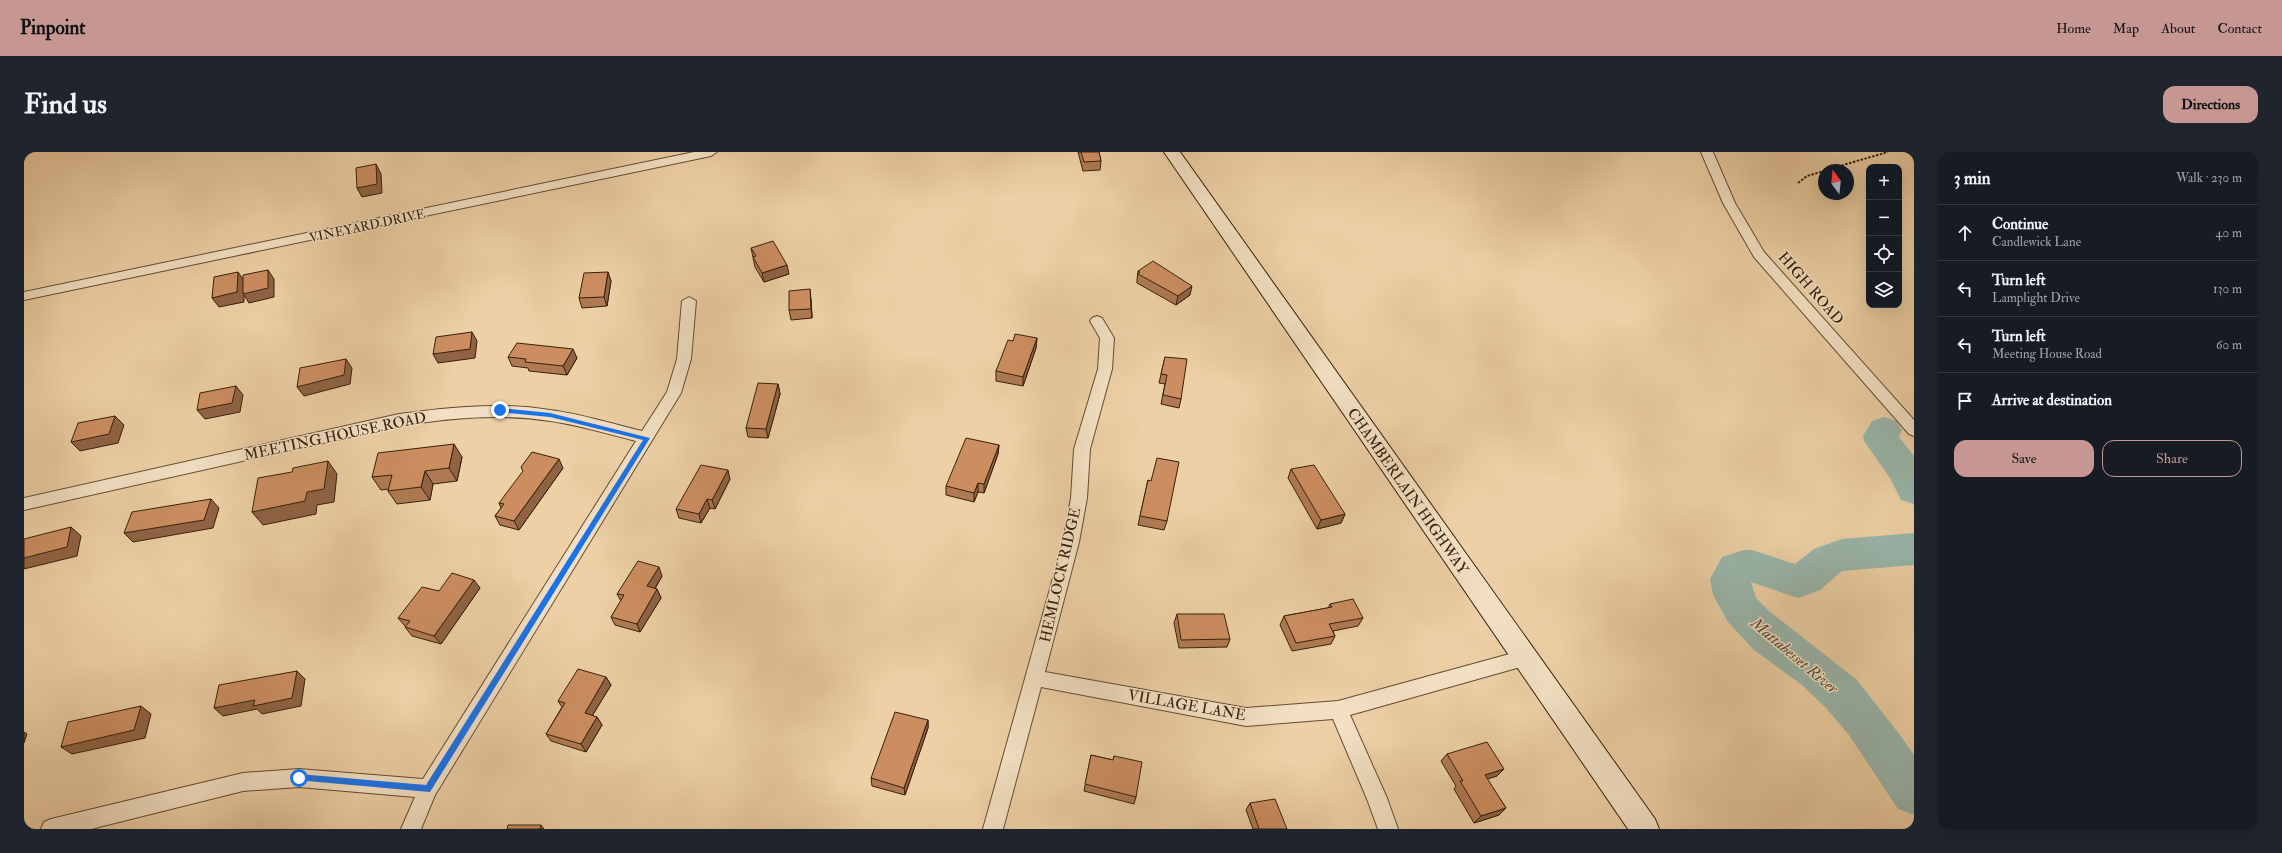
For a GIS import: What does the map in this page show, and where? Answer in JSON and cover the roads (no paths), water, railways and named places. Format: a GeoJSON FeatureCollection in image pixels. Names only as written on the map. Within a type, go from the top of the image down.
{"type":"FeatureCollection","features":[{"type":"Feature","properties":{"kind":"main road","name":"CHAMBERLAIN HIGHWAY"},"geometry":{"type":"LineString","coordinates":[[1172,152],[1524,658],[1645,829]]}},
{"type":"Feature","properties":{"kind":"street","name":"VINEYARD DRIVE"},"geometry":{"type":"LineString","coordinates":[[24,296],[711,152]]}},
{"type":"Feature","properties":{"kind":"street","name":"HIGH ROAD"},"geometry":{"type":"LineString","coordinates":[[1707,152],[1728,203],[1759,254],[1914,430]]}},
{"type":"Feature","properties":{"kind":"street"},"geometry":{"type":"LineString","coordinates":[[412,829],[428,789],[674,393],[684,360],[689,301]]}},
{"type":"Feature","properties":{"kind":"street","name":"HEMLOCK RIDGE"},"geometry":{"type":"LineString","coordinates":[[993,829],[1072,542],[1078,498],[1082,449],[1105,369],[1107,338],[1097,321]]}},
{"type":"Feature","properties":{"kind":"street","name":"MEETING HOUSE ROAD"},"geometry":{"type":"LineString","coordinates":[[24,504],[399,420],[457,411],[500,410],[550,415],[647,438]]}},
{"type":"Feature","properties":{"kind":"street","name":"VILLAGE LANE"},"geometry":{"type":"LineString","coordinates":[[1035,678],[1246,717],[1338,710],[1524,658]]}},
{"type":"Feature","properties":{"kind":"street"},"geometry":{"type":"LineString","coordinates":[[1338,710],[1377,798],[1388,829]]}},
{"type":"Feature","properties":{"kind":"street"},"geometry":{"type":"LineString","coordinates":[[51,829],[243,782],[299,778],[428,789]]}},
{"type":"Feature","properties":{"kind":"waterway","name":"Mattabesset River"},"geometry":{"type":"LineString","coordinates":[[1884,430],[1881,436],[1882,441],[1905,471],[1914,490]]}},
{"type":"Feature","properties":{"kind":"waterway","name":"Mattabesset River"},"geometry":{"type":"LineString","coordinates":[[1914,549],[1842,555],[1828,560],[1806,578],[1798,581],[1783,578],[1752,566],[1736,568],[1730,579],[1733,595],[1742,610],[1754,624],[1785,650],[1829,682],[1842,694],[1864,721],[1914,793]]}}]}
